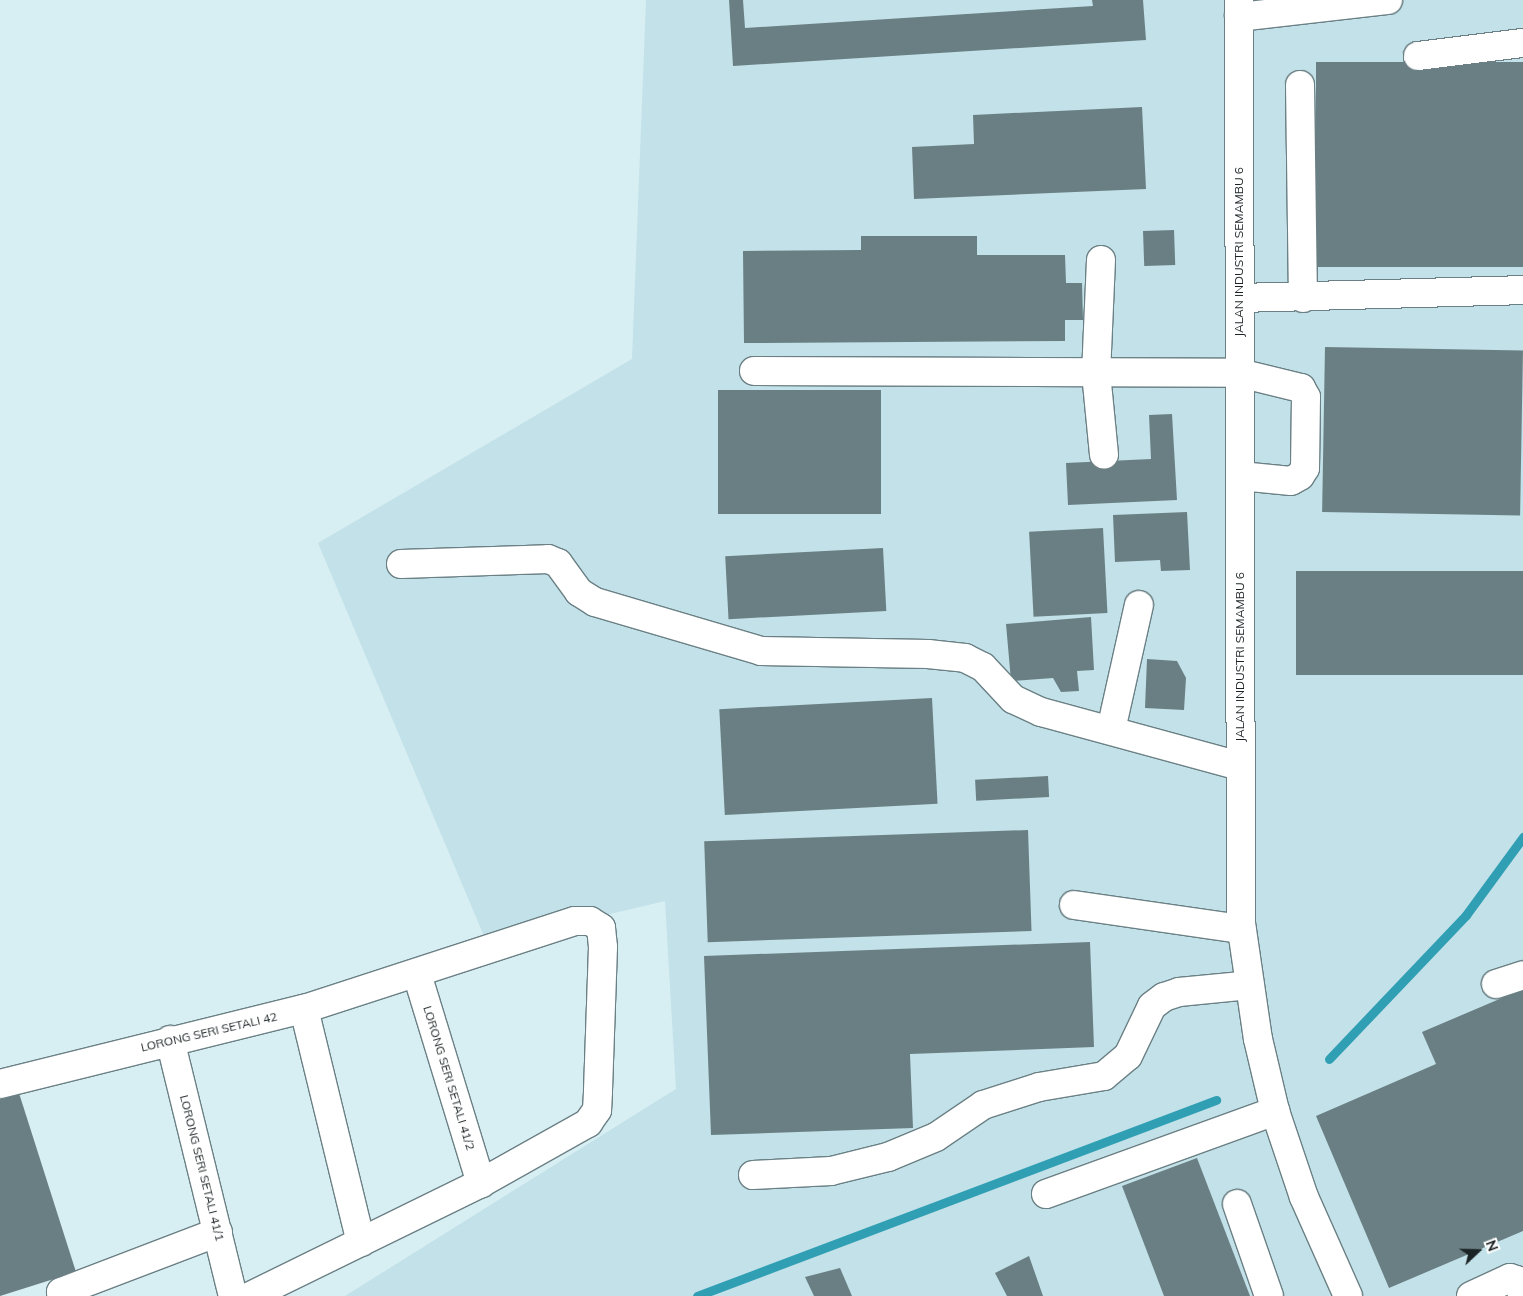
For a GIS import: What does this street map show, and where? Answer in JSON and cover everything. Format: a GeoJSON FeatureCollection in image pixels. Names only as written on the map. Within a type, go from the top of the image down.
{"type":"FeatureCollection","features":[{"type":"Feature","properties":{"kind":"street"},"geometry":{"type":"LineString","coordinates":[[1239,8],[1388,0]]}},
{"type":"Feature","properties":{"kind":"street","name":"JALAN INDUSTRI SEMAMBU 6"},"geometry":{"type":"LineString","coordinates":[[1239,8],[1241,929],[1275,1111],[1304,1197],[1348,1296]]}},
{"type":"Feature","properties":{"kind":"street"},"geometry":{"type":"LineString","coordinates":[[1418,56],[1523,43]]}},
{"type":"Feature","properties":{"kind":"street"},"geometry":{"type":"LineString","coordinates":[[1300,85],[1303,298]]}},
{"type":"Feature","properties":{"kind":"street"},"geometry":{"type":"LineString","coordinates":[[1101,260],[1096,373],[1104,455]]}},
{"type":"Feature","properties":{"kind":"street"},"geometry":{"type":"LineString","coordinates":[[1240,298],[1303,298],[1523,290]]}},
{"type":"Feature","properties":{"kind":"street"},"geometry":{"type":"LineString","coordinates":[[754,371],[1240,373],[1301,388],[1306,397],[1305,468],[1300,476],[1291,482],[1240,476]]}},
{"type":"Feature","properties":{"kind":"street"},"geometry":{"type":"LineString","coordinates":[[401,564],[548,559],[558,563],[579,592],[595,602],[761,651],[928,654],[965,658],[983,667],[1013,699],[1041,712],[1240,766]]}},
{"type":"Feature","properties":{"kind":"street"},"geometry":{"type":"LineString","coordinates":[[1111,730],[1138,605]]}},
{"type":"Feature","properties":{"kind":"street"},"geometry":{"type":"LineString","coordinates":[[1074,905],[1241,929]]}},
{"type":"Feature","properties":{"kind":"street","name":"LORONG SERI SETALI 42"},"geometry":{"type":"LineString","coordinates":[[0,1084],[170,1040],[304,1009],[417,974],[575,921],[590,921],[600,928],[603,947],[597,1110],[588,1123],[481,1183]]}},
{"type":"Feature","properties":{"kind":"street","name":"LORONG SERI SETALI 41/2"},"geometry":{"type":"LineString","coordinates":[[417,974],[481,1183]]}},
{"type":"Feature","properties":{"kind":"street"},"geometry":{"type":"LineString","coordinates":[[1496,984],[1523,975]]}},
{"type":"Feature","properties":{"kind":"street"},"geometry":{"type":"LineString","coordinates":[[753,1175],[831,1171],[888,1157],[936,1137],[983,1105],[1038,1087],[1104,1076],[1128,1056],[1152,1006],[1164,997],[1179,992],[1250,985]]}},
{"type":"Feature","properties":{"kind":"street"},"geometry":{"type":"LineString","coordinates":[[304,1009],[361,1242]]}},
{"type":"Feature","properties":{"kind":"street","name":"LORONG SERI SETALI 41/1"},"geometry":{"type":"LineString","coordinates":[[170,1040],[234,1296]]}},
{"type":"Feature","properties":{"kind":"street"},"geometry":{"type":"LineString","coordinates":[[1046,1194],[1275,1111]]}},
{"type":"Feature","properties":{"kind":"street"},"geometry":{"type":"LineString","coordinates":[[250,1296],[481,1183]]}},
{"type":"Feature","properties":{"kind":"street"},"geometry":{"type":"LineString","coordinates":[[1237,1204],[1269,1296]]}},
{"type":"Feature","properties":{"kind":"street"},"geometry":{"type":"LineString","coordinates":[[62,1296],[61,1292],[218,1232]]}},
{"type":"Feature","properties":{"kind":"street"},"geometry":{"type":"LineString","coordinates":[[1471,1296],[1510,1278],[1516,1280],[1523,1295]]}},
{"type":"Feature","properties":{"kind":"shaded area"},"geometry":{"type":"Polygon","coordinates":[[[646,0],[1523,0],[1523,1296],[345,1296],[676,1089],[665,901],[487,943],[318,543],[632,359],[646,0]]]}},
{"type":"Feature","properties":{"kind":"building"},"geometry":{"type":"Polygon","coordinates":[[[729,0],[743,0],[745,28],[1093,6],[1092,0],[1143,0],[1146,40],[733,66],[729,0]]]}},
{"type":"Feature","properties":{"kind":"building"},"geometry":{"type":"Polygon","coordinates":[[[1316,62],[1523,62],[1523,267],[1316,267],[1316,62]]]}},
{"type":"Feature","properties":{"kind":"building"},"geometry":{"type":"Polygon","coordinates":[[[1142,107],[1146,189],[914,199],[912,147],[974,144],[973,115],[1142,107]]]}},
{"type":"Feature","properties":{"kind":"building"},"geometry":{"type":"Polygon","coordinates":[[[1174,230],[1175,265],[1144,266],[1143,231],[1174,230]]]}},
{"type":"Feature","properties":{"kind":"building"},"geometry":{"type":"Polygon","coordinates":[[[861,236],[977,236],[977,255],[1065,255],[1066,283],[1082,283],[1083,320],[1065,320],[1065,341],[744,343],[743,251],[861,250],[861,236]]]}},
{"type":"Feature","properties":{"kind":"building"},"geometry":{"type":"Polygon","coordinates":[[[1325,347],[1523,350],[1520,515],[1322,512],[1325,347]]]}},
{"type":"Feature","properties":{"kind":"building"},"geometry":{"type":"Polygon","coordinates":[[[718,390],[881,390],[881,514],[718,514],[718,390]]]}},
{"type":"Feature","properties":{"kind":"building"},"geometry":{"type":"Polygon","coordinates":[[[1172,414],[1177,500],[1068,505],[1066,463],[1151,459],[1149,415],[1172,414]]]}},
{"type":"Feature","properties":{"kind":"building"},"geometry":{"type":"Polygon","coordinates":[[[1187,512],[1190,570],[1161,571],[1160,560],[1115,562],[1113,515],[1187,512]]]}},
{"type":"Feature","properties":{"kind":"building"},"geometry":{"type":"Polygon","coordinates":[[[1103,528],[1107,613],[1034,617],[1029,532],[1103,528]]]}},
{"type":"Feature","properties":{"kind":"building"},"geometry":{"type":"Polygon","coordinates":[[[883,548],[886,611],[729,619],[725,556],[883,548]]]}},
{"type":"Feature","properties":{"kind":"building"},"geometry":{"type":"Polygon","coordinates":[[[1296,571],[1523,571],[1523,675],[1296,675],[1296,571]]]}},
{"type":"Feature","properties":{"kind":"building"},"geometry":{"type":"Polygon","coordinates":[[[1091,617],[1094,670],[1077,671],[1079,691],[1061,692],[1053,678],[1011,681],[1006,624],[1091,617]]]}},
{"type":"Feature","properties":{"kind":"building"},"geometry":{"type":"Polygon","coordinates":[[[1147,659],[1177,661],[1186,678],[1184,710],[1145,708],[1147,659]]]}},
{"type":"Feature","properties":{"kind":"building"},"geometry":{"type":"Polygon","coordinates":[[[932,698],[938,804],[725,815],[719,709],[932,698]]]}},
{"type":"Feature","properties":{"kind":"building"},"geometry":{"type":"Polygon","coordinates":[[[1048,776],[1049,797],[976,801],[975,780],[1048,776]]]}},
{"type":"Feature","properties":{"kind":"building"},"geometry":{"type":"Polygon","coordinates":[[[1028,830],[1032,931],[708,942],[704,841],[1028,830]]]}},
{"type":"Feature","properties":{"kind":"building"},"geometry":{"type":"Polygon","coordinates":[[[1090,942],[1094,1047],[910,1054],[913,1128],[711,1135],[704,956],[1090,942]]]}},
{"type":"Feature","properties":{"kind":"building"},"geometry":{"type":"Polygon","coordinates":[[[1523,989],[1523,1231],[1389,1288],[1316,1116],[1436,1064],[1422,1032],[1523,989]]]}},
{"type":"Feature","properties":{"kind":"building"},"geometry":{"type":"Polygon","coordinates":[[[18,1090],[76,1272],[0,1296],[0,1096],[18,1090]]]}},
{"type":"Feature","properties":{"kind":"building"},"geometry":{"type":"Polygon","coordinates":[[[1197,1158],[1250,1296],[1164,1296],[1122,1186],[1197,1158]]]}},
{"type":"Feature","properties":{"kind":"building"},"geometry":{"type":"Polygon","coordinates":[[[1029,1256],[1043,1296],[1007,1296],[995,1273],[1029,1256]]]}},
{"type":"Feature","properties":{"kind":"building"},"geometry":{"type":"Polygon","coordinates":[[[840,1268],[852,1296],[814,1296],[805,1277],[840,1268]]]}},
{"type":"Feature","properties":{"kind":"waterway"},"geometry":{"type":"LineString","coordinates":[[1329,1059],[1466,915],[1523,837]]}},
{"type":"Feature","properties":{"kind":"waterway"},"geometry":{"type":"LineString","coordinates":[[697,1296],[1216,1100]]}}]}
